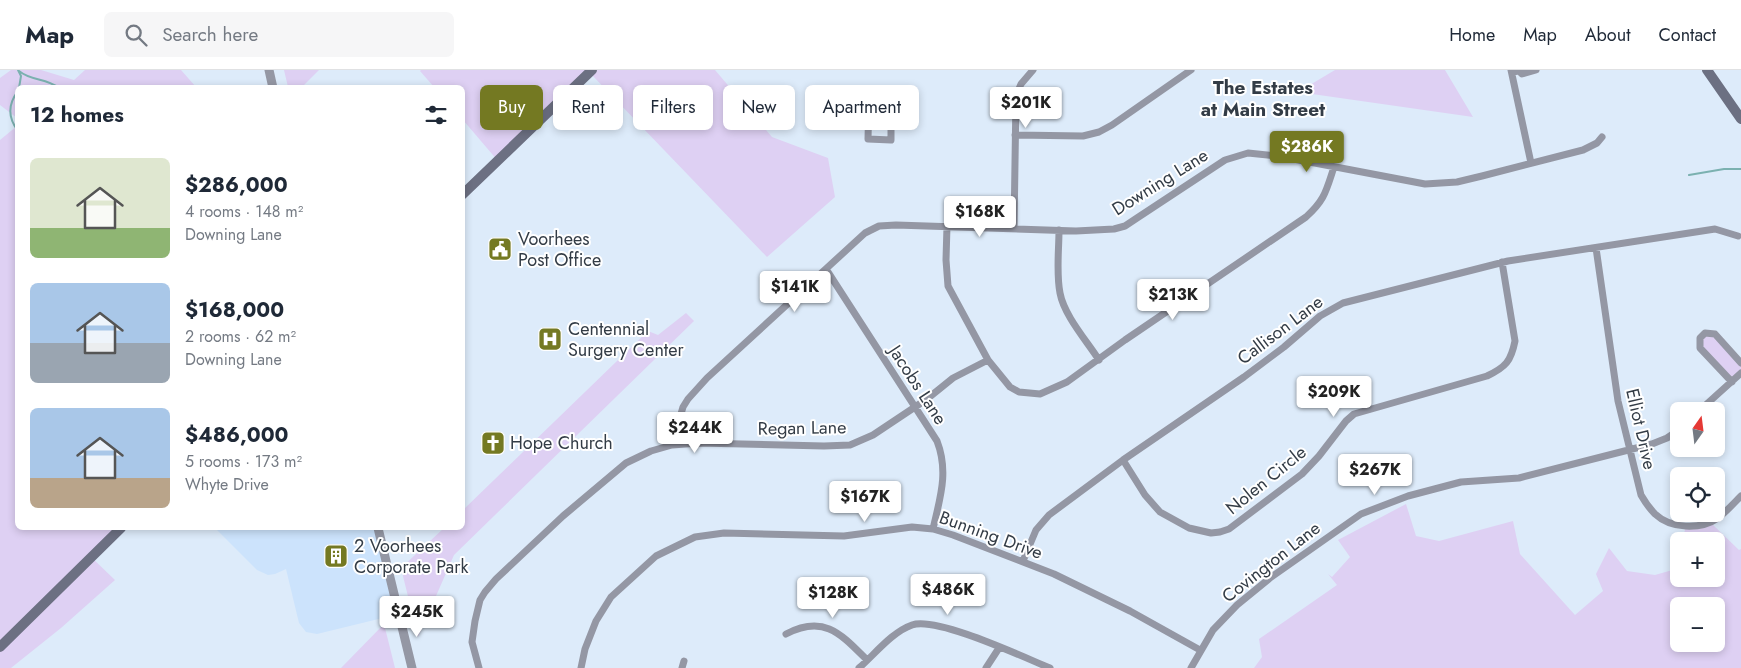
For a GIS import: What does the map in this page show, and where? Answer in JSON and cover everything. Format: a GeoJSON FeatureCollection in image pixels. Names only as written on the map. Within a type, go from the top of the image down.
{"type":"FeatureCollection","features":[{"type":"Feature","properties":{"kind":"main road"},"geometry":{"type":"LineString","coordinates":[[465,192],[592,70]]}},
{"type":"Feature","properties":{"kind":"main road"},"geometry":{"type":"LineString","coordinates":[[1707,70],[1741,119]]}},
{"type":"Feature","properties":{"kind":"main road"},"geometry":{"type":"LineString","coordinates":[[0,646],[119,530]]}},
{"type":"Feature","properties":{"kind":"street"},"geometry":{"type":"LineString","coordinates":[[269,70],[272,85]]}},
{"type":"Feature","properties":{"kind":"street"},"geometry":{"type":"LineString","coordinates":[[1014,229],[1016,96],[1021,84],[1033,70]]}},
{"type":"Feature","properties":{"kind":"street"},"geometry":{"type":"LineString","coordinates":[[1015,135],[1083,136],[1099,132],[1112,126],[1191,70]]}},
{"type":"Feature","properties":{"kind":"street"},"geometry":{"type":"LineString","coordinates":[[1515,71],[1522,74],[1536,70]]}},
{"type":"Feature","properties":{"kind":"street"},"geometry":{"type":"LineString","coordinates":[[1515,71],[1532,164]]}},
{"type":"Feature","properties":{"kind":"street"},"geometry":{"type":"LineString","coordinates":[[868,130],[868,139],[891,140],[891,130]]}},
{"type":"Feature","properties":{"kind":"street","name":"Downing Lane"},"geometry":{"type":"LineString","coordinates":[[672,445],[679,419],[688,399],[707,378],[872,228],[896,225],[1059,230],[1114,228],[1125,226],[1225,160],[1236,156],[1261,153],[1425,184],[1456,182],[1532,164],[1583,150],[1597,143],[1602,137]]}},
{"type":"Feature","properties":{"kind":"street"},"geometry":{"type":"LineString","coordinates":[[946,226],[948,286],[988,360],[1010,387],[1019,392],[1040,394],[1067,382],[1306,217],[1320,204],[1325,196],[1334,167]]}},
{"type":"Feature","properties":{"kind":"street"},"geometry":{"type":"LineString","coordinates":[[1059,230],[1058,276],[1062,302],[1099,360]]}},
{"type":"Feature","properties":{"kind":"street","name":"Callison Lane"},"geometry":{"type":"LineString","coordinates":[[1023,561],[1036,530],[1049,515],[1123,460],[1244,377],[1329,310],[1343,303],[1502,262],[1715,230],[1738,236]]}},
{"type":"Feature","properties":{"kind":"street","name":"Elliot Drive"},"geometry":{"type":"LineString","coordinates":[[1596,248],[1618,401],[1641,495],[1656,515],[1664,520],[1689,526],[1708,523],[1718,517],[1741,496]]}},
{"type":"Feature","properties":{"kind":"street","name":"Nolen Circle"},"geometry":{"type":"LineString","coordinates":[[1123,460],[1151,504],[1170,519],[1190,528],[1211,532],[1229,529],[1302,474],[1354,414],[1487,376],[1505,366],[1512,353],[1515,341],[1502,262]]}},
{"type":"Feature","properties":{"kind":"street","name":"Jacobs Lane"},"geometry":{"type":"LineString","coordinates":[[826,268],[937,441],[943,455],[943,481],[933,529]]}},
{"type":"Feature","properties":{"kind":"street"},"geometry":{"type":"LineString","coordinates":[[1732,382],[1700,348],[1700,338],[1706,333],[1715,334],[1741,362]]}},
{"type":"Feature","properties":{"kind":"street","name":"Regan Lane"},"geometry":{"type":"LineString","coordinates":[[478,668],[472,642],[480,600],[496,579],[563,516],[626,463],[651,451],[672,445],[698,443],[824,446],[850,444],[873,435],[915,407],[953,378],[988,360]]}},
{"type":"Feature","properties":{"kind":"street"},"geometry":{"type":"LineString","coordinates":[[1709,402],[1741,373]]}},
{"type":"Feature","properties":{"kind":"street","name":"Covington Lane"},"geometry":{"type":"LineString","coordinates":[[1191,668],[1213,630],[1237,605],[1270,578],[1361,514],[1408,496],[1461,482],[1519,478],[1652,444],[1670,436]]}},
{"type":"Feature","properties":{"kind":"street","name":"Bunning Drive"},"geometry":{"type":"LineString","coordinates":[[581,668],[585,649],[596,621],[611,597],[656,556],[695,537],[724,533],[844,536],[912,527],[933,529],[1054,574],[1130,611],[1200,650]]}},
{"type":"Feature","properties":{"kind":"street"},"geometry":{"type":"LineString","coordinates":[[378,530],[412,668]]}},
{"type":"Feature","properties":{"kind":"street"},"geometry":{"type":"LineString","coordinates":[[859,668],[904,629],[920,623],[946,627],[1050,668]]}},
{"type":"Feature","properties":{"kind":"street"},"geometry":{"type":"LineString","coordinates":[[786,634],[807,626],[826,628],[846,638],[867,660]]}},
{"type":"Feature","properties":{"kind":"street"},"geometry":{"type":"LineString","coordinates":[[986,668],[999,648]]}},
{"type":"Feature","properties":{"kind":"shaded area"},"geometry":{"type":"Polygon","coordinates":[[[11,70],[41,70],[74,80],[85,70],[181,70],[194,85],[15,85],[15,116],[0,105],[0,78],[11,70]]]}},
{"type":"Feature","properties":{"kind":"shaded area"},"geometry":{"type":"Polygon","coordinates":[[[284,70],[319,70],[304,85],[288,85],[284,70]]]}},
{"type":"Feature","properties":{"kind":"shaded area"},"geometry":{"type":"Polygon","coordinates":[[[421,70],[715,70],[728,85],[723,85],[723,130],[766,130],[772,137],[828,158],[835,197],[767,257],[645,130],[713,130],[713,85],[633,85],[633,118],[623,107],[623,85],[602,85],[590,73],[577,85],[553,85],[553,108],[543,118],[543,85],[480,85],[480,130],[530,130],[498,161],[465,122],[465,85],[432,85],[421,70]]]}},
{"type":"Feature","properties":{"kind":"shaded area"},"geometry":{"type":"Polygon","coordinates":[[[1335,70],[1445,70],[1473,117],[1298,92],[1335,70]]]}},
{"type":"Feature","properties":{"kind":"shaded area"},"geometry":{"type":"Polygon","coordinates":[[[15,128],[15,530],[116,530],[89,555],[115,580],[61,628],[11,668],[0,668],[0,140],[15,128]]]}},
{"type":"Feature","properties":{"kind":"shaded area"},"geometry":{"type":"Polygon","coordinates":[[[686,313],[694,321],[454,555],[418,637],[401,568],[442,530],[465,530],[465,508],[648,331],[658,335],[686,313]]]}},
{"type":"Feature","properties":{"kind":"shaded area"},"geometry":{"type":"Polygon","coordinates":[[[1709,332],[1741,363],[1741,373],[1732,382],[1700,348],[1700,338],[1709,332]]]}},
{"type":"Feature","properties":{"kind":"shaded area"},"geometry":{"type":"Polygon","coordinates":[[[1406,504],[1416,536],[1439,541],[1513,521],[1520,554],[1575,615],[1603,591],[1596,574],[1609,548],[1627,571],[1655,575],[1670,571],[1670,587],[1725,587],[1725,536],[1739,550],[1741,549],[1741,668],[1254,668],[1262,657],[1259,639],[1337,585],[1328,574],[1332,577],[1350,557],[1338,540],[1406,504]]]}},
{"type":"Feature","properties":{"kind":"shaded area"},"geometry":{"type":"Polygon","coordinates":[[[1710,522],[1720,532],[1684,532],[1686,526],[1710,522]]]}},
{"type":"Feature","properties":{"kind":"shaded area"},"geometry":{"type":"Polygon","coordinates":[[[217,530],[378,530],[399,614],[317,634],[306,632],[299,623],[286,569],[268,575],[257,570],[217,530]]]}},
{"type":"Feature","properties":{"kind":"shaded area"},"geometry":{"type":"Polygon","coordinates":[[[384,624],[395,668],[341,668],[384,624]]]}},
{"type":"Feature","properties":{"kind":"waterway"},"geometry":{"type":"LineString","coordinates":[[18,70],[21,76],[20,85]]}},
{"type":"Feature","properties":{"kind":"waterway"},"geometry":{"type":"LineString","coordinates":[[19,71],[54,85]]}},
{"type":"Feature","properties":{"kind":"waterway"},"geometry":{"type":"LineString","coordinates":[[15,96],[10,111],[15,126]]}},
{"type":"Feature","properties":{"kind":"waterway"},"geometry":{"type":"LineString","coordinates":[[1689,175],[1724,169],[1741,169]]}},
{"type":"Feature","properties":{"kind":"place","name":"Voorhees Post Office"},"geometry":{"type":"Point","coordinates":[500,249]}},
{"type":"Feature","properties":{"kind":"place","name":"Centennial Surgery Center"},"geometry":{"type":"Point","coordinates":[550,339]}},
{"type":"Feature","properties":{"kind":"place","name":"Hope Church"},"geometry":{"type":"Point","coordinates":[493,443]}},
{"type":"Feature","properties":{"kind":"place","name":"2 Voorhees Corporate Park"},"geometry":{"type":"Point","coordinates":[336,556]}},
{"type":"Feature","properties":{"kind":"district","name":"The Estates at Main Street"},"geometry":{"type":"Point","coordinates":[1263,98]}}]}
